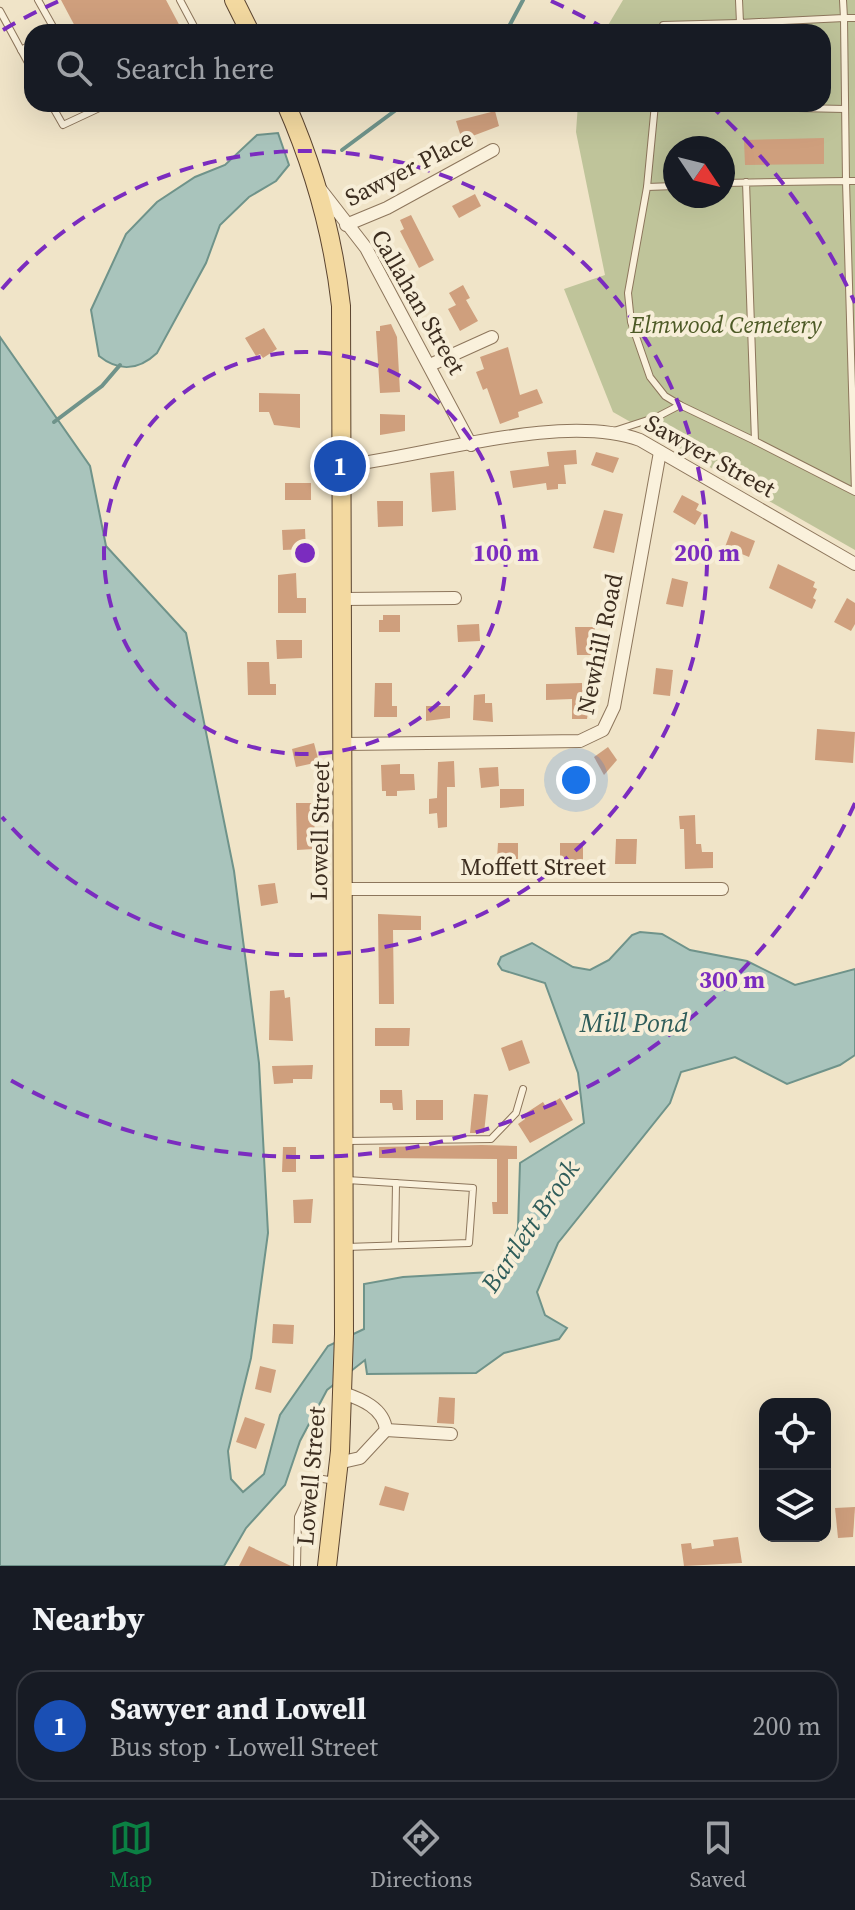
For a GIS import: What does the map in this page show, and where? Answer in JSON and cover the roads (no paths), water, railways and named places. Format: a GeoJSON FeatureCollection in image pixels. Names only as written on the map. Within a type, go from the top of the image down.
{"type":"FeatureCollection","features":[{"type":"Feature","properties":{"kind":"main road"},"geometry":{"type":"LineString","coordinates":[[234,0],[246,24]]}},
{"type":"Feature","properties":{"kind":"main road","name":"Lowell Street"},"geometry":{"type":"LineString","coordinates":[[289,112],[318,185],[336,262],[341,306],[345,744],[344,1334],[337,1472],[327,1566]]}},
{"type":"Feature","properties":{"kind":"street","name":"Sawyer Place"},"geometry":{"type":"LineString","coordinates":[[346,225],[387,208],[493,150]]}},
{"type":"Feature","properties":{"kind":"street","name":"Callahan Street"},"geometry":{"type":"LineString","coordinates":[[318,185],[366,248],[471,445]]}},
{"type":"Feature","properties":{"kind":"street"},"geometry":{"type":"LineString","coordinates":[[430,365],[492,337]]}},
{"type":"Feature","properties":{"kind":"street","name":"Sawyer Street"},"geometry":{"type":"LineString","coordinates":[[342,466],[588,428],[614,431],[660,452],[855,564]]}},
{"type":"Feature","properties":{"kind":"street","name":"Newhill Road"},"geometry":{"type":"LineString","coordinates":[[345,744],[580,741],[603,730],[614,707],[660,452]]}},
{"type":"Feature","properties":{"kind":"street"},"geometry":{"type":"LineString","coordinates":[[343,599],[455,598]]}},
{"type":"Feature","properties":{"kind":"street","name":"Moffett Street"},"geometry":{"type":"LineString","coordinates":[[343,889],[722,889]]}},
{"type":"Feature","properties":{"kind":"street"},"geometry":{"type":"LineString","coordinates":[[337,1472],[360,1458],[386,1430],[386,1423],[370,1405],[343,1388]]}},
{"type":"Feature","properties":{"kind":"street"},"geometry":{"type":"LineString","coordinates":[[386,1430],[451,1434]]}},
{"type":"Feature","properties":{"kind":"lane"},"geometry":{"type":"LineString","coordinates":[[38,0],[51,24]]}},
{"type":"Feature","properties":{"kind":"lane"},"geometry":{"type":"LineString","coordinates":[[180,0],[193,24]]}},
{"type":"Feature","properties":{"kind":"lane"},"geometry":{"type":"LineString","coordinates":[[739,0],[740,23]]}},
{"type":"Feature","properties":{"kind":"lane"},"geometry":{"type":"LineString","coordinates":[[654,112],[647,187],[628,293],[631,322],[650,377],[665,396],[680,405],[855,492],[843,0]]}},
{"type":"Feature","properties":{"kind":"lane"},"geometry":{"type":"LineString","coordinates":[[0,11],[24,55]]}},
{"type":"Feature","properties":{"kind":"lane"},"geometry":{"type":"LineString","coordinates":[[702,24],[855,18]]}},
{"type":"Feature","properties":{"kind":"lane"},"geometry":{"type":"LineString","coordinates":[[831,109],[845,109]]}},
{"type":"Feature","properties":{"kind":"lane"},"geometry":{"type":"LineString","coordinates":[[56,112],[63,125],[86,112]]}},
{"type":"Feature","properties":{"kind":"lane"},"geometry":{"type":"LineString","coordinates":[[735,182],[855,181]]}},
{"type":"Feature","properties":{"kind":"lane"},"geometry":{"type":"LineString","coordinates":[[746,182],[755,441]]}},
{"type":"Feature","properties":{"kind":"lane"},"geometry":{"type":"LineString","coordinates":[[647,187],[663,186]]}},
{"type":"Feature","properties":{"kind":"lane"},"geometry":{"type":"LineString","coordinates":[[614,431],[657,417],[680,405]]}},
{"type":"Feature","properties":{"kind":"lane"},"geometry":{"type":"LineString","coordinates":[[343,1141],[491,1139],[516,1113],[523,1089]]}},
{"type":"Feature","properties":{"kind":"lane"},"geometry":{"type":"LineString","coordinates":[[343,1180],[473,1188],[469,1243],[344,1247]]}},
{"type":"Feature","properties":{"kind":"lane"},"geometry":{"type":"LineString","coordinates":[[395,1245],[396,1183]]}},
{"type":"Feature","properties":{"kind":"lane"},"geometry":{"type":"LineString","coordinates":[[297,1566],[298,1517],[316,1478],[337,1472]]}},
{"type":"Feature","properties":{"kind":"water"},"geometry":{"type":"Polygon","coordinates":[[[278,133],[289,165],[276,181],[249,197],[220,225],[206,263],[157,353],[143,363],[129,367],[114,365],[99,356],[91,310],[126,234],[157,202],[195,177],[225,165],[257,135],[278,133]]]}},
{"type":"Feature","properties":{"kind":"water"},"geometry":{"type":"Polygon","coordinates":[[[0,337],[90,466],[106,546],[186,633],[234,871],[259,1063],[268,1233],[251,1358],[228,1451],[231,1479],[243,1492],[264,1474],[280,1415],[328,1346],[364,1329],[364,1284],[403,1277],[491,1272],[504,1266],[518,1228],[520,1163],[584,1123],[578,1073],[545,983],[502,970],[498,964],[501,957],[532,943],[573,967],[590,970],[609,960],[632,935],[640,932],[662,934],[690,950],[747,961],[795,985],[855,969],[855,1055],[840,1065],[787,1084],[735,1057],[681,1072],[670,1103],[558,1243],[537,1292],[545,1315],[567,1328],[559,1339],[504,1353],[476,1373],[367,1374],[365,1360],[327,1390],[300,1441],[285,1485],[246,1528],[224,1566],[0,1566],[0,337]]]}},
{"type":"Feature","properties":{"kind":"waterway"},"geometry":{"type":"LineString","coordinates":[[510,24],[523,0]]}},
{"type":"Feature","properties":{"kind":"waterway"},"geometry":{"type":"LineString","coordinates":[[342,150],[393,112]]}},
{"type":"Feature","properties":{"kind":"waterway"},"geometry":{"type":"LineString","coordinates":[[54,422],[102,386],[120,365]]}},
{"type":"Feature","properties":{"kind":"place","name":"Sawyer and Lowell"},"geometry":{"type":"Point","coordinates":[340,466]}},
{"type":"Feature","properties":{"kind":"park label","name":"Elmwood Cemetery"},"geometry":{"type":"Point","coordinates":[726,325]}},
{"type":"Feature","properties":{"kind":"water label","name":"Mill Pond"},"geometry":{"type":"Point","coordinates":[634,1023]}},
{"type":"Feature","properties":{"kind":"water label","name":"Bartlett Brook"},"geometry":{"type":"Point","coordinates":[530,1226]}}]}
